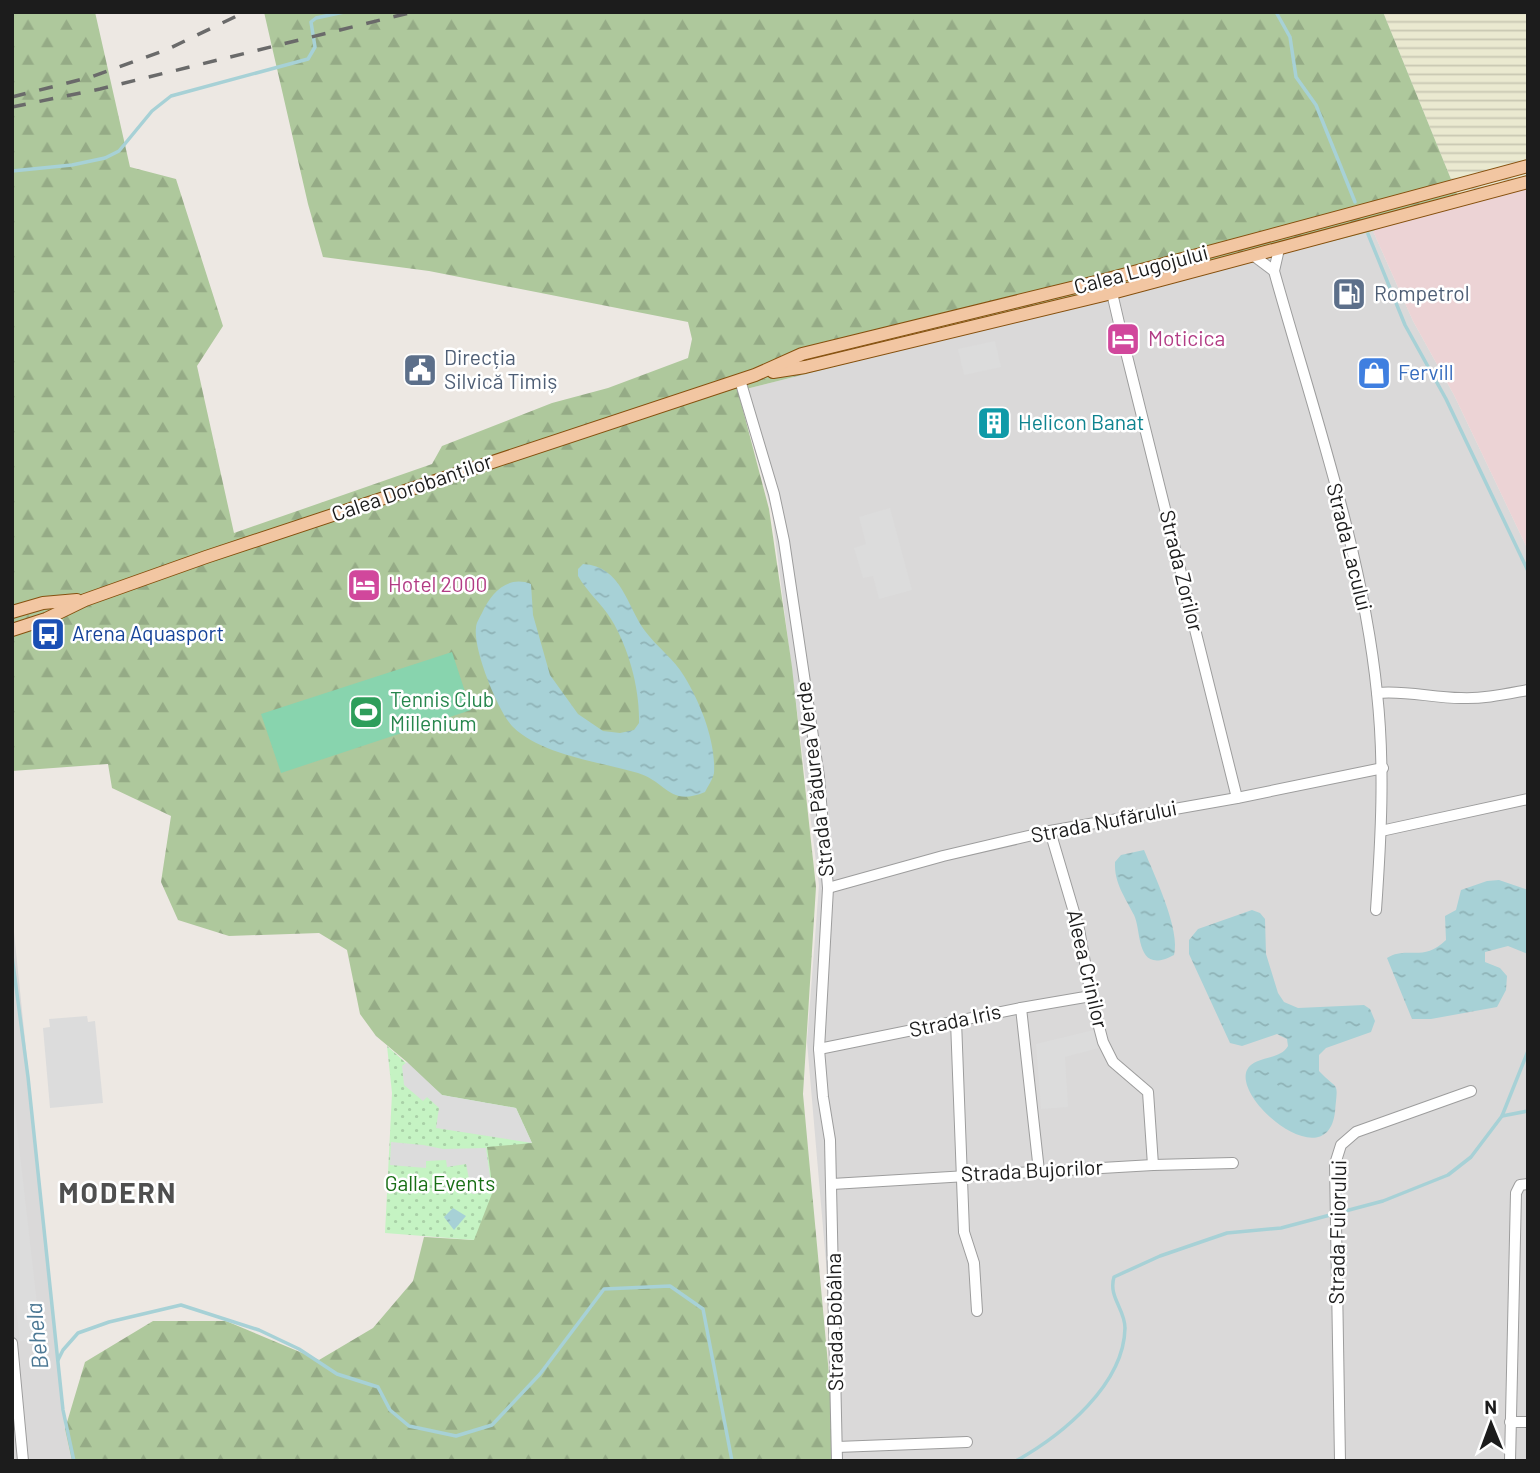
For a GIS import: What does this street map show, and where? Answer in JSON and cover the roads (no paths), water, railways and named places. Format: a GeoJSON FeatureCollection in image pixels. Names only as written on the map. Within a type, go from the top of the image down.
{"type":"FeatureCollection","features":[{"type":"Feature","properties":{"kind":"main road","name":"Calea Lugojului"},"geometry":{"type":"LineString","coordinates":[[740,380],[802,354],[1108,279],[1528,166]]}},
{"type":"Feature","properties":{"kind":"main road","name":"Calea Lugojului"},"geometry":{"type":"LineString","coordinates":[[755,375],[805,367],[1112,293],[1528,182]]}},
{"type":"Feature","properties":{"kind":"main road","name":"Calea Dorobanților"},"geometry":{"type":"LineString","coordinates":[[12,630],[46,619],[85,600],[740,380]]}},
{"type":"Feature","properties":{"kind":"main road","name":"Calea Dorobanților"},"geometry":{"type":"LineString","coordinates":[[12,612],[43,603],[85,600]]}},
{"type":"Feature","properties":{"kind":"street"},"geometry":{"type":"LineString","coordinates":[[1254,256],[1273,271],[1279,249]]}},
{"type":"Feature","properties":{"kind":"street","name":"Strada Lacului"},"geometry":{"type":"LineString","coordinates":[[1273,271],[1352,550],[1364,609],[1377,693],[1383,768],[1376,910]]}},
{"type":"Feature","properties":{"kind":"street","name":"Strada Zorilor"},"geometry":{"type":"LineString","coordinates":[[1112,293],[1237,798]]}},
{"type":"Feature","properties":{"kind":"street","name":"Strada Pădurea Verde"},"geometry":{"type":"LineString","coordinates":[[740,380],[777,507],[789,565],[819,777],[828,888],[819,1049],[830,1140],[832,1184]]}},
{"type":"Feature","properties":{"kind":"street"},"geometry":{"type":"LineString","coordinates":[[1377,693],[1460,698],[1528,690]]}},
{"type":"Feature","properties":{"kind":"street","name":"Strada Nufărului"},"geometry":{"type":"LineString","coordinates":[[828,888],[943,856],[1050,831],[1237,798],[1383,768]]}},
{"type":"Feature","properties":{"kind":"street"},"geometry":{"type":"LineString","coordinates":[[1381,831],[1528,799]]}},
{"type":"Feature","properties":{"kind":"street","name":"Aleea Crinilor"},"geometry":{"type":"LineString","coordinates":[[1050,831],[1079,929],[1091,996],[1103,1042],[1111,1059],[1148,1092],[1153,1165]]}},
{"type":"Feature","properties":{"kind":"street","name":"Strada Iris"},"geometry":{"type":"LineString","coordinates":[[819,1049],[1021,1007],[1091,996]]}},
{"type":"Feature","properties":{"kind":"street"},"geometry":{"type":"LineString","coordinates":[[1021,1007],[1039,1171]]}},
{"type":"Feature","properties":{"kind":"street"},"geometry":{"type":"LineString","coordinates":[[956,1021],[964,1232],[974,1263],[977,1311]]}},
{"type":"Feature","properties":{"kind":"street","name":"Strada Fuiorului"},"geometry":{"type":"LineString","coordinates":[[1340,1461],[1335,1160],[1341,1145],[1349,1136],[1448,1097],[1471,1091]]}},
{"type":"Feature","properties":{"kind":"street","name":"Strada Bujorilor"},"geometry":{"type":"LineString","coordinates":[[832,1184],[962,1175],[1233,1163]]}},
{"type":"Feature","properties":{"kind":"street","name":"Strada Bobâlna"},"geometry":{"type":"LineString","coordinates":[[832,1184],[837,1461]]}},
{"type":"Feature","properties":{"kind":"street"},"geometry":{"type":"LineString","coordinates":[[1510,1461],[1516,1193],[1524,1185]]}},
{"type":"Feature","properties":{"kind":"street"},"geometry":{"type":"LineString","coordinates":[[12,1343],[23,1461]]}},
{"type":"Feature","properties":{"kind":"street"},"geometry":{"type":"LineString","coordinates":[[1510,1422],[1528,1422]]}},
{"type":"Feature","properties":{"kind":"street"},"geometry":{"type":"LineString","coordinates":[[837,1447],[967,1442]]}},
{"type":"Feature","properties":{"kind":"water"},"geometry":{"type":"Polygon","coordinates":[[[583,564],[596,566],[615,580],[645,631],[675,664],[690,686],[706,722],[714,761],[712,780],[705,792],[683,797],[669,792],[638,773],[555,751],[525,737],[513,727],[500,708],[482,665],[476,626],[495,593],[507,584],[522,582],[531,584],[533,615],[550,675],[578,714],[603,731],[620,733],[634,730],[639,723],[638,697],[628,656],[611,619],[578,576],[578,569],[583,564]]]}},
{"type":"Feature","properties":{"kind":"water"},"geometry":{"type":"Polygon","coordinates":[[[1144,850],[1174,932],[1174,955],[1161,960],[1152,960],[1142,949],[1134,915],[1116,877],[1115,862],[1121,855],[1144,850]]]}},
{"type":"Feature","properties":{"kind":"water"},"geometry":{"type":"Polygon","coordinates":[[[1499,880],[1528,890],[1528,954],[1508,946],[1485,952],[1485,962],[1500,968],[1507,976],[1506,990],[1497,1007],[1431,1019],[1412,1019],[1387,958],[1394,954],[1430,951],[1438,947],[1446,940],[1445,916],[1456,910],[1461,890],[1499,880]]]}},
{"type":"Feature","properties":{"kind":"water"},"geometry":{"type":"Polygon","coordinates":[[[1252,910],[1265,919],[1266,954],[1278,993],[1284,1002],[1298,1008],[1364,1005],[1370,1009],[1375,1021],[1371,1032],[1326,1048],[1319,1055],[1319,1071],[1336,1087],[1337,1095],[1335,1112],[1328,1130],[1316,1137],[1300,1136],[1283,1127],[1267,1114],[1246,1083],[1250,1065],[1284,1051],[1288,1046],[1287,1039],[1277,1034],[1242,1046],[1230,1043],[1189,954],[1189,940],[1198,929],[1252,910]]]}},
{"type":"Feature","properties":{"kind":"water"},"geometry":{"type":"Polygon","coordinates":[[[453,1208],[466,1216],[454,1230],[444,1217],[453,1208]]]}},
{"type":"Feature","properties":{"kind":"waterway"},"geometry":{"type":"LineString","coordinates":[[12,171],[72,165],[105,158],[119,151],[152,111],[171,96],[308,59],[315,47],[311,22],[316,18],[344,12]]}},
{"type":"Feature","properties":{"kind":"waterway"},"geometry":{"type":"LineString","coordinates":[[1276,12],[1290,37],[1296,77],[1316,105],[1355,202]]}},
{"type":"Feature","properties":{"kind":"waterway"},"geometry":{"type":"LineString","coordinates":[[1368,234],[1405,325],[1446,399],[1528,571]]}},
{"type":"Feature","properties":{"kind":"waterway","name":"Behela"},"geometry":{"type":"LineString","coordinates":[[12,956],[28,1077],[63,1410],[74,1461]]}},
{"type":"Feature","properties":{"kind":"waterway"},"geometry":{"type":"LineString","coordinates":[[1016,1461],[1070,1423],[1102,1388],[1114,1369],[1122,1349],[1125,1328],[1113,1291],[1114,1277],[1160,1256],[1227,1233],[1281,1228],[1383,1201],[1448,1175],[1471,1157],[1502,1116],[1528,1051]]}},
{"type":"Feature","properties":{"kind":"waterway"},"geometry":{"type":"LineString","coordinates":[[1502,1116],[1528,1111]]}},
{"type":"Feature","properties":{"kind":"waterway"},"geometry":{"type":"LineString","coordinates":[[58,1360],[78,1333],[109,1322],[181,1305],[259,1330],[299,1349],[337,1374],[378,1387],[390,1410],[409,1426],[456,1436],[492,1425],[540,1374],[604,1289],[670,1286],[703,1309],[732,1461]]}},
{"type":"Feature","properties":{"kind":"railway"},"geometry":{"type":"LineString","coordinates":[[12,97],[91,77],[166,50],[245,12]]}},
{"type":"Feature","properties":{"kind":"railway"},"geometry":{"type":"LineString","coordinates":[[12,107],[100,89],[413,12]]}},
{"type":"Feature","properties":{"kind":"place","name":"Rompetrol"},"geometry":{"type":"Point","coordinates":[1349,294]}},
{"type":"Feature","properties":{"kind":"place","name":"Moticica"},"geometry":{"type":"Point","coordinates":[1123,339]}},
{"type":"Feature","properties":{"kind":"place","name":"Direcția Silvică Timiș"},"geometry":{"type":"Point","coordinates":[420,370]}},
{"type":"Feature","properties":{"kind":"place","name":"Fervill"},"geometry":{"type":"Point","coordinates":[1374,373]}},
{"type":"Feature","properties":{"kind":"place","name":"Helicon Banat"},"geometry":{"type":"Point","coordinates":[994,423]}},
{"type":"Feature","properties":{"kind":"place","name":"Hotel 2000"},"geometry":{"type":"Point","coordinates":[364,585]}},
{"type":"Feature","properties":{"kind":"place","name":"Arena Aquasport"},"geometry":{"type":"Point","coordinates":[48,634]}},
{"type":"Feature","properties":{"kind":"place","name":"Tennis Club Millenium"},"geometry":{"type":"Point","coordinates":[366,712]}},
{"type":"Feature","properties":{"kind":"district","name":"MODERN"},"geometry":{"type":"Point","coordinates":[118,1193]}},
{"type":"Feature","properties":{"kind":"park label","name":"Galla Events"},"geometry":{"type":"Point","coordinates":[440,1184]}}]}
